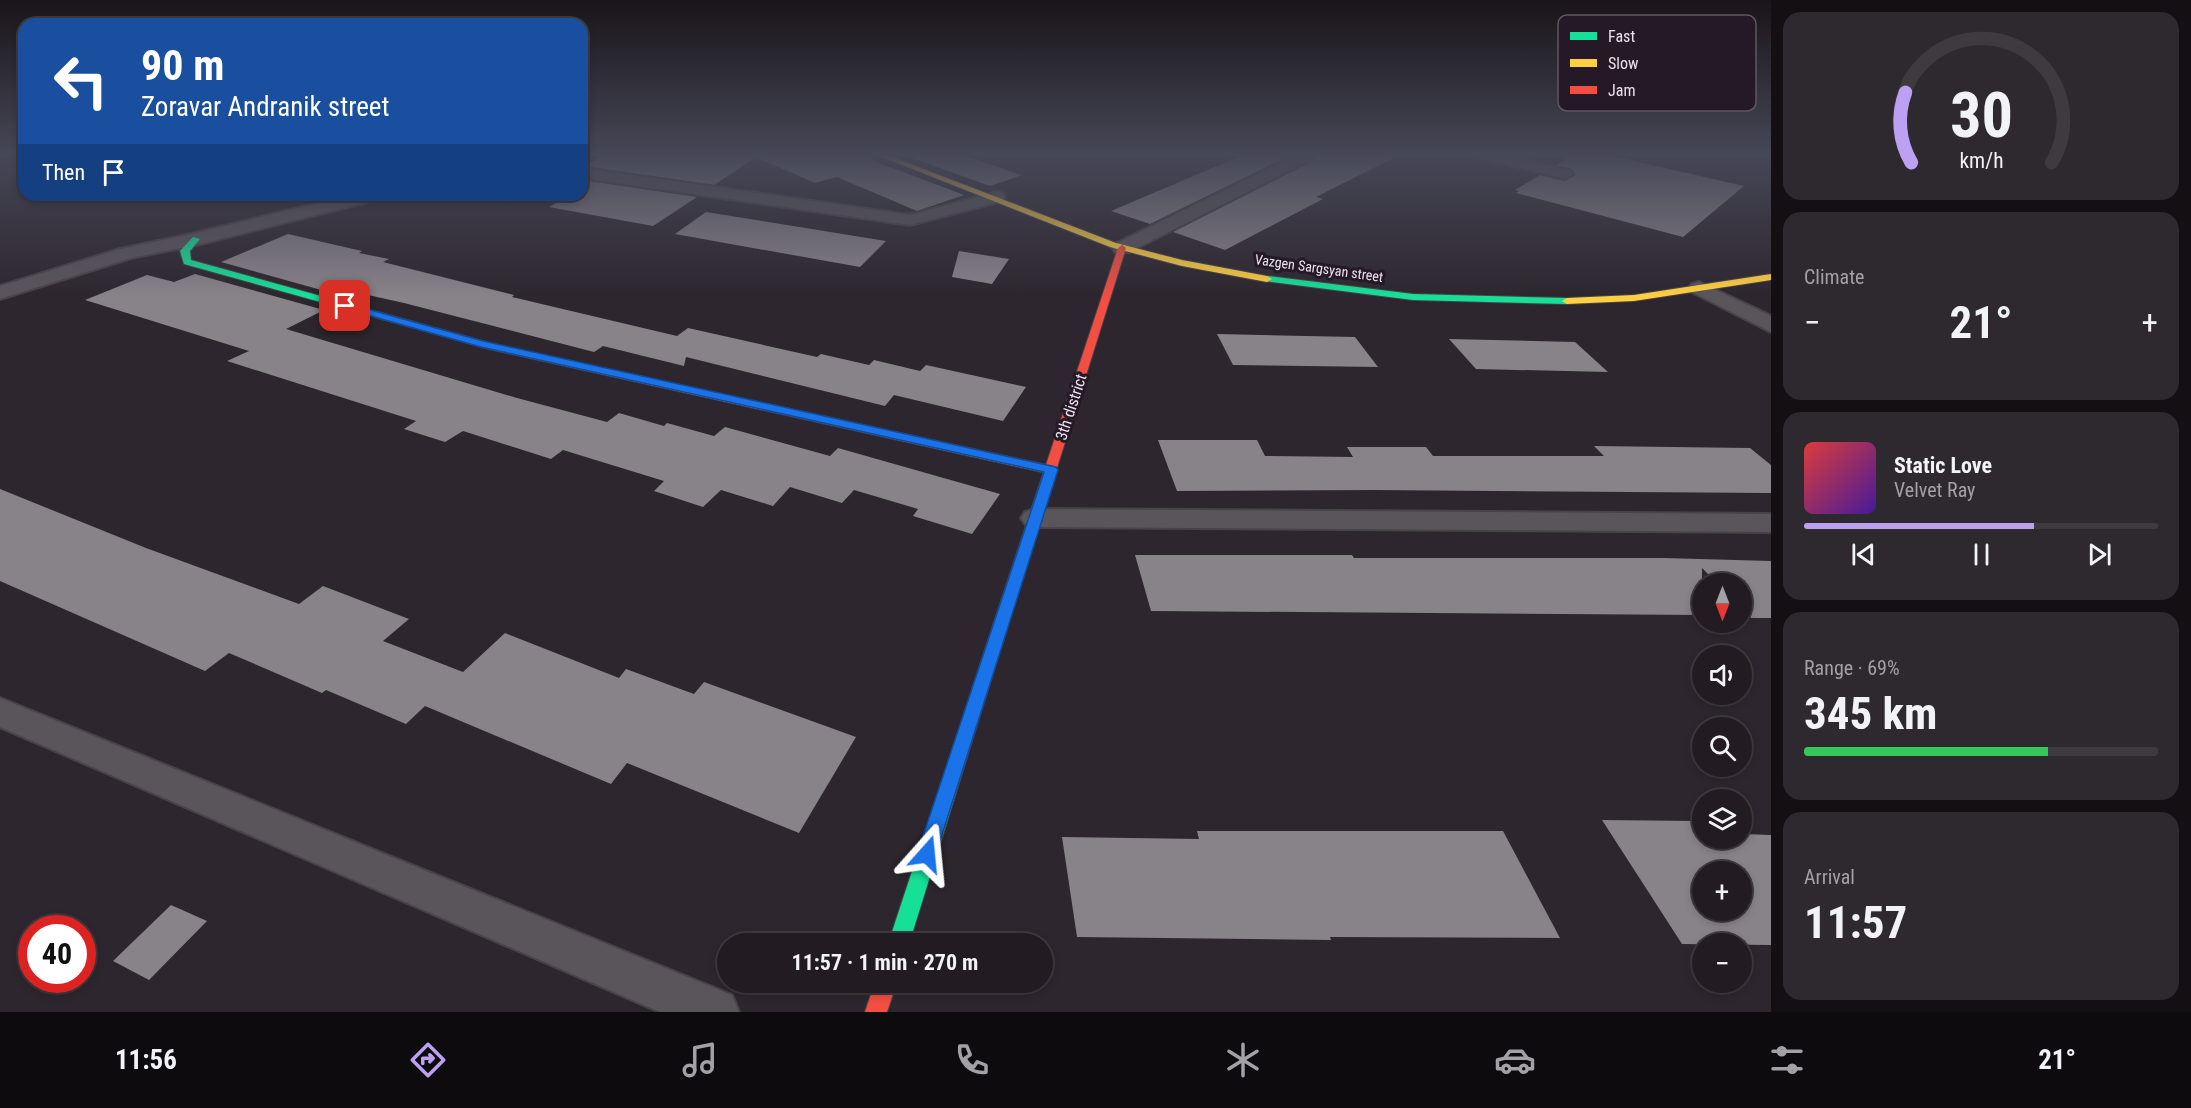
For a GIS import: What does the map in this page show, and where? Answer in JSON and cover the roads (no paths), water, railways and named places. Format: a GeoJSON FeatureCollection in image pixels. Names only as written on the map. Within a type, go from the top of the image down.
{"type":"FeatureCollection","features":[{"type":"Feature","properties":{"kind":"street"},"geometry":{"type":"LineString","coordinates":[[0,292],[128,253],[196,239],[344,202]]}},
{"type":"Feature","properties":{"kind":"street"},"geometry":{"type":"LineString","coordinates":[[786,202],[910,220],[976,202]]}},
{"type":"Feature","properties":{"kind":"street","name":"Vazgen Sargsyan street"},"geometry":{"type":"LineString","coordinates":[[1009,202],[1122,248],[1255,277],[1375,294],[1498,300],[1591,300],[1700,288],[1771,277]]}},
{"type":"Feature","properties":{"kind":"street"},"geometry":{"type":"LineString","coordinates":[[1122,248],[1214,202]]}},
{"type":"Feature","properties":{"kind":"street"},"geometry":{"type":"LineString","coordinates":[[196,239],[184,251],[187,262],[481,344],[1051,470]]}},
{"type":"Feature","properties":{"kind":"street","name":"3th district"},"geometry":{"type":"LineString","coordinates":[[902,933],[1122,248]]}},
{"type":"Feature","properties":{"kind":"street"},"geometry":{"type":"LineString","coordinates":[[1700,288],[1771,325]]}},
{"type":"Feature","properties":{"kind":"street"},"geometry":{"type":"LineString","coordinates":[[1035,518],[1771,524]]}},
{"type":"Feature","properties":{"kind":"street"},"geometry":{"type":"LineString","coordinates":[[0,712],[715,1012]]}},
{"type":"Feature","properties":{"kind":"street"},"geometry":{"type":"LineString","coordinates":[[876,1012],[882,993]]}}]}
